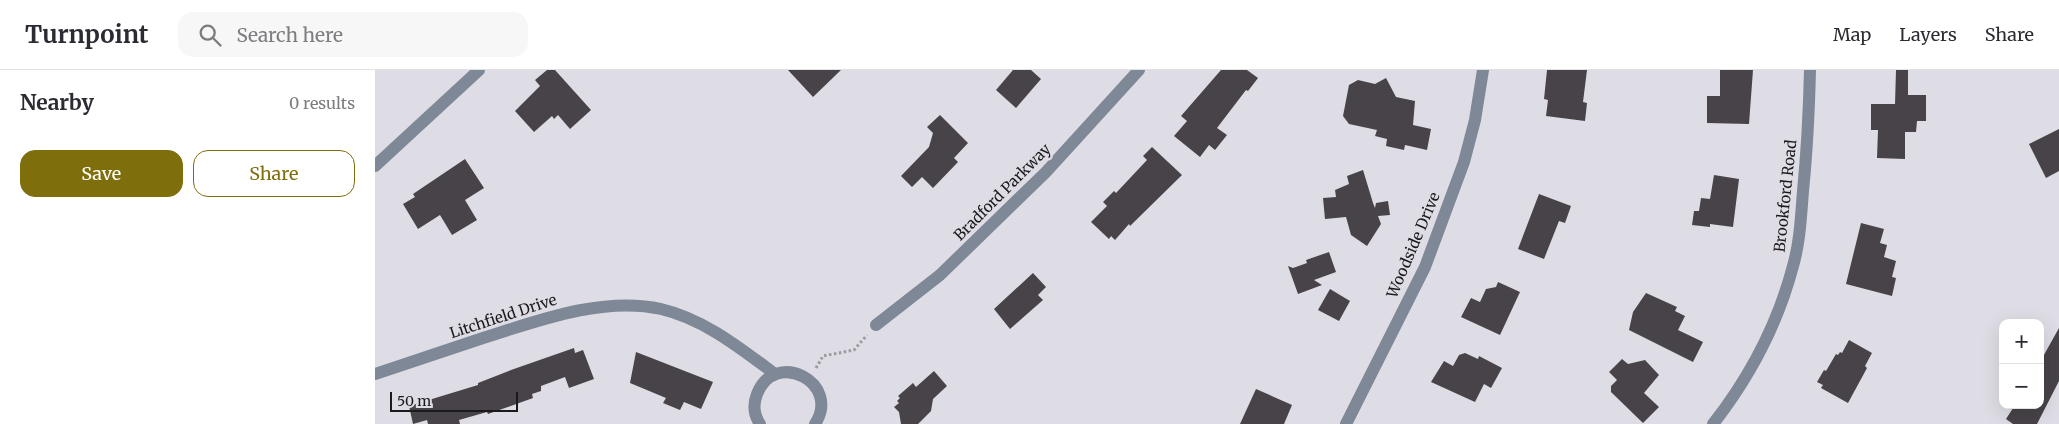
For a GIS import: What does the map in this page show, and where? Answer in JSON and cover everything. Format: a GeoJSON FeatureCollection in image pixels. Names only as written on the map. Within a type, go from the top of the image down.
{"type":"FeatureCollection","features":[{"type":"Feature","properties":{"kind":"street"},"geometry":{"type":"LineString","coordinates":[[375,166],[479,70]]}},
{"type":"Feature","properties":{"kind":"street","name":"Bradford Parkway"},"geometry":{"type":"LineString","coordinates":[[876,326],[940,275],[969,248],[1046,172],[1139,70]]}},
{"type":"Feature","properties":{"kind":"street","name":"Woodside Drive"},"geometry":{"type":"LineString","coordinates":[[1346,424],[1425,267],[1464,162],[1475,120],[1483,70]]}},
{"type":"Feature","properties":{"kind":"street","name":"Brookford Road"},"geometry":{"type":"LineString","coordinates":[[1713,424],[1730,402],[1753,365],[1776,315],[1793,266],[1802,212],[1809,118],[1810,70]]}},
{"type":"Feature","properties":{"kind":"street","name":"Litchfield Drive"},"geometry":{"type":"LineString","coordinates":[[375,374],[559,313],[616,306],[660,309],[687,318],[718,333],[775,374]]}},
{"type":"Feature","properties":{"kind":"street"},"geometry":{"type":"LineString","coordinates":[[757,423],[755,398],[766,380],[775,374],[793,372],[809,380],[815,386],[821,404],[815,424]]}},
{"type":"Feature","properties":{"kind":"path"},"geometry":{"type":"LineString","coordinates":[[809,380],[823,356],[854,350],[876,326]]}},
{"type":"Feature","properties":{"kind":"building"},"geometry":{"type":"Polygon","coordinates":[[[547,70],[555,70],[591,110],[570,129],[558,115],[554,119],[552,116],[534,132],[515,111],[540,86],[535,80],[547,70]]]}},
{"type":"Feature","properties":{"kind":"building"},"geometry":{"type":"Polygon","coordinates":[[[788,70],[841,70],[813,97],[788,70]]]}},
{"type":"Feature","properties":{"kind":"building"},"geometry":{"type":"Polygon","coordinates":[[[1013,70],[1031,70],[1041,79],[1016,108],[996,90],[1013,70]]]}},
{"type":"Feature","properties":{"kind":"building"},"geometry":{"type":"Polygon","coordinates":[[[1221,70],[1247,70],[1258,78],[1248,91],[1246,90],[1217,128],[1227,135],[1215,150],[1209,145],[1200,157],[1174,136],[1187,121],[1181,116],[1221,70]]]}},
{"type":"Feature","properties":{"kind":"building"},"geometry":{"type":"Polygon","coordinates":[[[1547,70],[1587,70],[1583,102],[1587,103],[1585,121],[1546,116],[1548,100],[1544,99],[1547,70]]]}},
{"type":"Feature","properties":{"kind":"building"},"geometry":{"type":"Polygon","coordinates":[[[1720,70],[1753,70],[1749,124],[1707,123],[1707,96],[1720,96],[1720,70]]]}},
{"type":"Feature","properties":{"kind":"building"},"geometry":{"type":"Polygon","coordinates":[[[1896,70],[1908,70],[1908,95],[1926,95],[1926,121],[1917,121],[1916,132],[1905,132],[1905,159],[1877,158],[1878,130],[1871,130],[1871,104],[1895,104],[1896,70]]]}},
{"type":"Feature","properties":{"kind":"building"},"geometry":{"type":"Polygon","coordinates":[[[1386,78],[1396,97],[1415,101],[1413,125],[1431,129],[1427,150],[1405,145],[1404,150],[1386,146],[1387,139],[1375,136],[1377,130],[1349,124],[1343,116],[1349,85],[1358,80],[1375,84],[1386,78]]]}},
{"type":"Feature","properties":{"kind":"building"},"geometry":{"type":"Polygon","coordinates":[[[940,115],[968,143],[954,158],[958,162],[933,188],[922,177],[912,187],[901,176],[929,147],[933,133],[927,127],[940,115]]]}},
{"type":"Feature","properties":{"kind":"building"},"geometry":{"type":"Polygon","coordinates":[[[2059,129],[2059,171],[2046,178],[2029,144],[2059,129]]]}},
{"type":"Feature","properties":{"kind":"building"},"geometry":{"type":"Polygon","coordinates":[[[1152,147],[1182,175],[1130,226],[1129,224],[1115,240],[1111,236],[1109,239],[1091,222],[1107,206],[1103,202],[1114,191],[1116,193],[1147,160],[1143,156],[1152,147]]]}},
{"type":"Feature","properties":{"kind":"building"},"geometry":{"type":"Polygon","coordinates":[[[465,159],[484,188],[465,200],[477,220],[452,235],[440,215],[418,229],[403,204],[415,197],[413,194],[465,159]]]}},
{"type":"Feature","properties":{"kind":"building"},"geometry":{"type":"Polygon","coordinates":[[[1363,170],[1375,208],[1376,203],[1388,201],[1390,215],[1378,216],[1381,224],[1367,246],[1351,235],[1346,217],[1325,219],[1323,198],[1336,197],[1335,190],[1349,184],[1347,176],[1363,170]]]}},
{"type":"Feature","properties":{"kind":"building"},"geometry":{"type":"Polygon","coordinates":[[[1714,175],[1739,179],[1733,227],[1710,224],[1710,227],[1692,225],[1694,211],[1699,211],[1701,198],[1710,199],[1714,175]]]}},
{"type":"Feature","properties":{"kind":"building"},"geometry":{"type":"Polygon","coordinates":[[[1539,194],[1571,206],[1565,223],[1559,221],[1544,259],[1518,249],[1539,194]]]}},
{"type":"Feature","properties":{"kind":"building"},"geometry":{"type":"Polygon","coordinates":[[[1861,223],[1884,229],[1880,243],[1887,245],[1884,257],[1896,261],[1892,277],[1896,278],[1892,296],[1846,284],[1861,223]]]}},
{"type":"Feature","properties":{"kind":"building"},"geometry":{"type":"Polygon","coordinates":[[[1329,252],[1336,272],[1314,280],[1322,285],[1298,294],[1288,266],[1293,268],[1307,263],[1306,260],[1329,252]]]}},
{"type":"Feature","properties":{"kind":"building"},"geometry":{"type":"Polygon","coordinates":[[[1033,273],[1046,287],[1038,295],[1043,300],[1010,329],[994,309],[1033,273]]]}},
{"type":"Feature","properties":{"kind":"building"},"geometry":{"type":"Polygon","coordinates":[[[1498,282],[1520,292],[1500,335],[1461,317],[1471,298],[1480,302],[1486,289],[1496,287],[1498,282]]]}},
{"type":"Feature","properties":{"kind":"building"},"geometry":{"type":"Polygon","coordinates":[[[1330,289],[1350,301],[1339,321],[1318,310],[1330,289]]]}},
{"type":"Feature","properties":{"kind":"building"},"geometry":{"type":"Polygon","coordinates":[[[1646,293],[1677,307],[1675,311],[1685,316],[1678,330],[1703,342],[1693,362],[1629,330],[1633,312],[1646,293]]]}},
{"type":"Feature","properties":{"kind":"building"},"geometry":{"type":"Polygon","coordinates":[[[2059,328],[2059,381],[2037,424],[2013,424],[2006,419],[2012,409],[2044,409],[2044,355],[2059,328]]]}},
{"type":"Feature","properties":{"kind":"building"},"geometry":{"type":"Polygon","coordinates":[[[1849,340],[1872,353],[1865,366],[1867,368],[1848,403],[1821,388],[1823,385],[1817,382],[1836,354],[1842,353],[1849,340]]]}},
{"type":"Feature","properties":{"kind":"building"},"geometry":{"type":"Polygon","coordinates":[[[574,348],[575,353],[583,350],[594,379],[569,388],[565,377],[541,386],[541,391],[532,394],[533,398],[488,414],[487,412],[459,420],[460,424],[428,424],[427,420],[413,424],[409,406],[478,385],[478,383],[511,370],[574,348]]]}},
{"type":"Feature","properties":{"kind":"building"},"geometry":{"type":"Polygon","coordinates":[[[636,352],[713,382],[701,409],[684,402],[680,410],[663,403],[666,398],[630,383],[636,352]]]}},
{"type":"Feature","properties":{"kind":"building"},"geometry":{"type":"Polygon","coordinates":[[[1465,353],[1478,359],[1479,356],[1502,368],[1491,388],[1484,384],[1475,402],[1431,382],[1444,361],[1453,366],[1459,355],[1465,353]]]}},
{"type":"Feature","properties":{"kind":"building"},"geometry":{"type":"Polygon","coordinates":[[[1622,359],[1628,364],[1645,360],[1659,375],[1644,393],[1659,407],[1643,423],[1611,392],[1611,386],[1617,380],[1609,372],[1622,359]]]}},
{"type":"Feature","properties":{"kind":"building"},"geometry":{"type":"Polygon","coordinates":[[[934,371],[947,386],[933,399],[931,411],[918,424],[901,424],[899,412],[894,407],[899,403],[897,401],[900,398],[898,396],[913,383],[916,387],[934,371]]]}},
{"type":"Feature","properties":{"kind":"building"},"geometry":{"type":"Polygon","coordinates":[[[1256,389],[1292,405],[1284,424],[1240,424],[1256,389]]]}}]}
